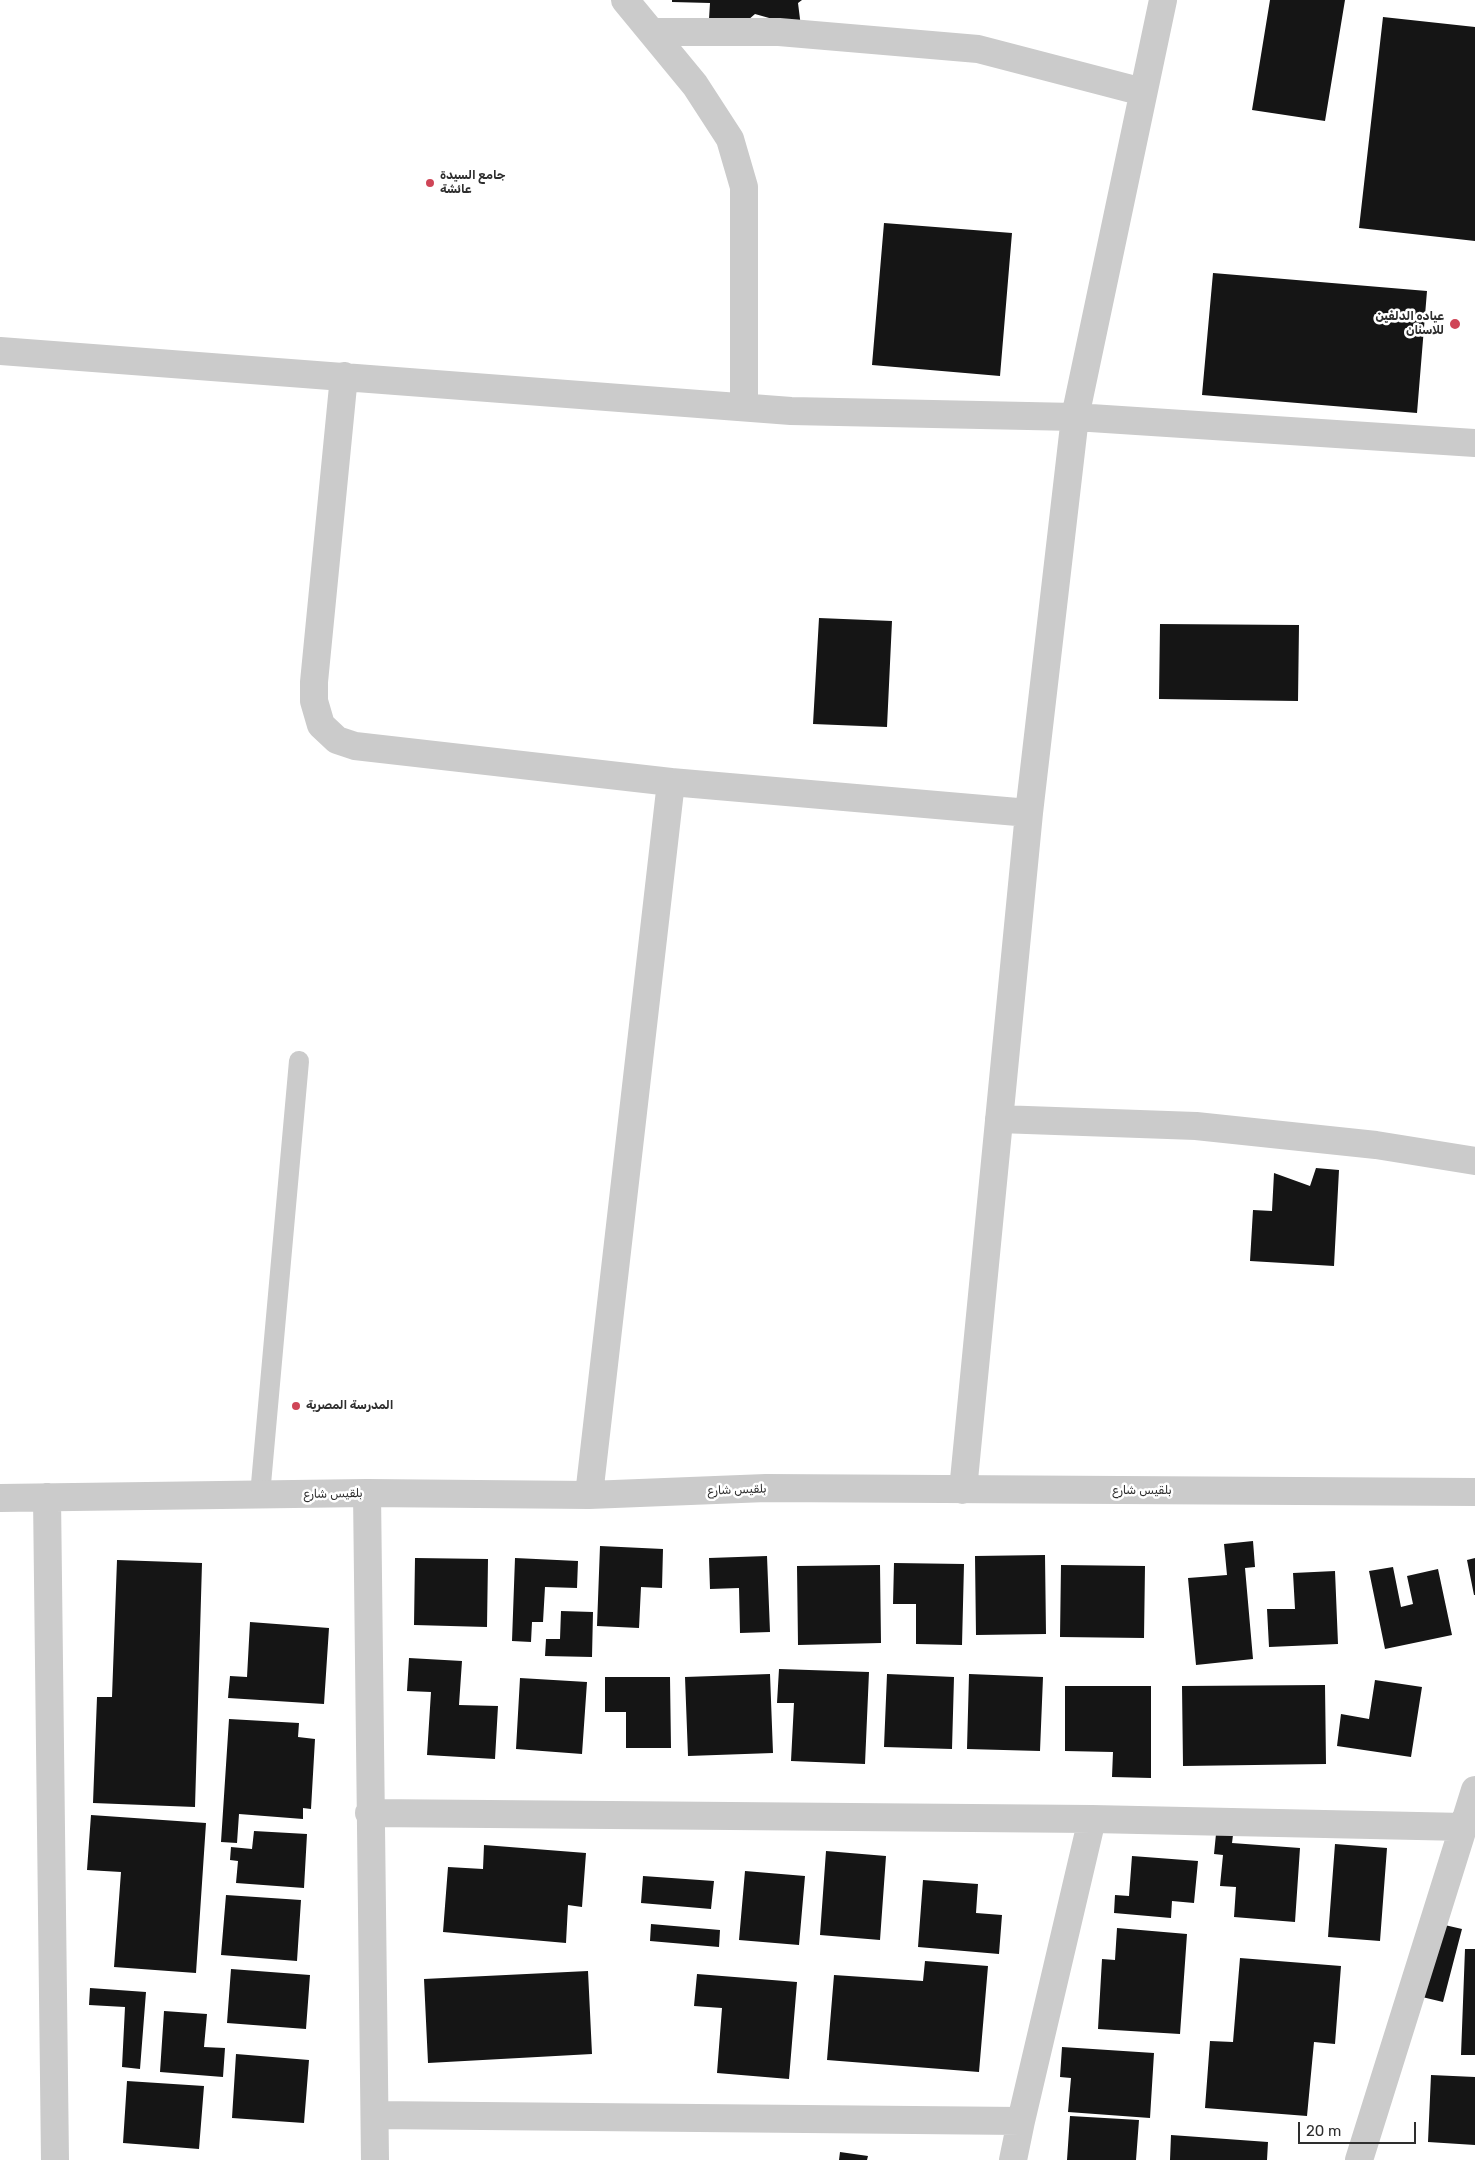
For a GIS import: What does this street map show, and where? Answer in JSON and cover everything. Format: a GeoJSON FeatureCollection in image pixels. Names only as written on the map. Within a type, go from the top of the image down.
{"type":"FeatureCollection","features":[{"type":"Feature","properties":{"kind":"street"},"geometry":{"type":"LineString","coordinates":[[625,0],[695,85],[730,139],[744,187],[744,407]]}},
{"type":"Feature","properties":{"kind":"street"},"geometry":{"type":"LineString","coordinates":[[963,1490],[1029,813],[1075,417],[1163,0]]}},
{"type":"Feature","properties":{"kind":"street"},"geometry":{"type":"LineString","coordinates":[[652,32],[779,32],[978,49],[1143,92]]}},
{"type":"Feature","properties":{"kind":"street"},"geometry":{"type":"LineString","coordinates":[[0,351],[791,411],[1075,417],[1474,437]]}},
{"type":"Feature","properties":{"kind":"street"},"geometry":{"type":"LineString","coordinates":[[344,376],[314,682],[314,701],[321,725],[337,740],[355,746],[671,782],[1029,813]]}},
{"type":"Feature","properties":{"kind":"street"},"geometry":{"type":"LineString","coordinates":[[589,1495],[671,782]]}},
{"type":"Feature","properties":{"kind":"street"},"geometry":{"type":"LineString","coordinates":[[999,1119],[1196,1126],[1376,1145],[1475,1160]]}},
{"type":"Feature","properties":{"kind":"street","name":"بلقيس شارع"},"geometry":{"type":"LineString","coordinates":[[0,1498],[367,1493],[589,1495],[766,1488],[1475,1492]]}},
{"type":"Feature","properties":{"kind":"street"},"geometry":{"type":"LineString","coordinates":[[367,1493],[369,1813],[375,2160]]}},
{"type":"Feature","properties":{"kind":"street"},"geometry":{"type":"LineString","coordinates":[[47,1497],[55,2160]]}},
{"type":"Feature","properties":{"kind":"street"},"geometry":{"type":"LineString","coordinates":[[1359,2160],[1475,1790]]}},
{"type":"Feature","properties":{"kind":"street"},"geometry":{"type":"LineString","coordinates":[[369,1813],[1092,1819],[1464,1827]]}},
{"type":"Feature","properties":{"kind":"street"},"geometry":{"type":"LineString","coordinates":[[1013,2160],[1092,1819]]}},
{"type":"Feature","properties":{"kind":"street"},"geometry":{"type":"LineString","coordinates":[[375,2115],[1021,2121]]}},
{"type":"Feature","properties":{"kind":"lane"},"geometry":{"type":"LineString","coordinates":[[260,1495],[299,1061]]}},
{"type":"Feature","properties":{"kind":"building"},"geometry":{"type":"Polygon","coordinates":[[[672,0],[802,0],[798,3],[801,27],[755,14],[748,20],[709,19],[710,3],[672,2],[672,0]]]}},
{"type":"Feature","properties":{"kind":"building"},"geometry":{"type":"Polygon","coordinates":[[[1270,0],[1345,0],[1325,121],[1252,110],[1270,0]]]}},
{"type":"Feature","properties":{"kind":"building"},"geometry":{"type":"Polygon","coordinates":[[[1383,17],[1475,27],[1475,241],[1359,228],[1383,17]]]}},
{"type":"Feature","properties":{"kind":"building"},"geometry":{"type":"Polygon","coordinates":[[[884,223],[1012,233],[1000,376],[872,365],[884,223]]]}},
{"type":"Feature","properties":{"kind":"building"},"geometry":{"type":"Polygon","coordinates":[[[1213,273],[1427,291],[1417,413],[1202,395],[1213,273]]]}},
{"type":"Feature","properties":{"kind":"building"},"geometry":{"type":"Polygon","coordinates":[[[819,618],[892,621],[887,727],[813,724],[819,618]]]}},
{"type":"Feature","properties":{"kind":"building"},"geometry":{"type":"Polygon","coordinates":[[[1160,624],[1299,625],[1298,701],[1159,699],[1160,624]]]}},
{"type":"Feature","properties":{"kind":"building"},"geometry":{"type":"Polygon","coordinates":[[[1316,1168],[1339,1170],[1334,1266],[1250,1261],[1253,1210],[1272,1211],[1274,1173],[1310,1186],[1316,1168]]]}},
{"type":"Feature","properties":{"kind":"building"},"geometry":{"type":"Polygon","coordinates":[[[1253,1541],[1255,1567],[1245,1568],[1253,1659],[1196,1665],[1188,1578],[1227,1575],[1224,1544],[1253,1541]]]}},
{"type":"Feature","properties":{"kind":"building"},"geometry":{"type":"Polygon","coordinates":[[[600,1546],[663,1549],[662,1588],[641,1587],[639,1628],[597,1626],[600,1546]]]}},
{"type":"Feature","properties":{"kind":"building"},"geometry":{"type":"Polygon","coordinates":[[[1045,1555],[1046,1634],[976,1635],[975,1556],[1045,1555]]]}},
{"type":"Feature","properties":{"kind":"building"},"geometry":{"type":"Polygon","coordinates":[[[767,1556],[770,1632],[740,1633],[739,1588],[710,1589],[709,1558],[767,1556]]]}},
{"type":"Feature","properties":{"kind":"building"},"geometry":{"type":"Polygon","coordinates":[[[415,1558],[488,1559],[487,1627],[414,1625],[415,1558]]]}},
{"type":"Feature","properties":{"kind":"building"},"geometry":{"type":"Polygon","coordinates":[[[515,1558],[578,1561],[577,1588],[545,1587],[543,1622],[532,1622],[531,1642],[512,1641],[515,1558]]]}},
{"type":"Feature","properties":{"kind":"building"},"geometry":{"type":"Polygon","coordinates":[[[1475,1558],[1475,1595],[1474,1595],[1467,1560],[1475,1558]]]}},
{"type":"Feature","properties":{"kind":"building"},"geometry":{"type":"Polygon","coordinates":[[[117,1560],[202,1563],[195,1807],[93,1803],[97,1697],[112,1697],[117,1560]]]}},
{"type":"Feature","properties":{"kind":"building"},"geometry":{"type":"Polygon","coordinates":[[[894,1563],[964,1564],[962,1645],[916,1644],[916,1604],[893,1604],[894,1563]]]}},
{"type":"Feature","properties":{"kind":"building"},"geometry":{"type":"Polygon","coordinates":[[[880,1565],[881,1643],[798,1645],[797,1566],[880,1565]]]}},
{"type":"Feature","properties":{"kind":"building"},"geometry":{"type":"Polygon","coordinates":[[[1061,1565],[1145,1566],[1144,1638],[1060,1637],[1061,1565]]]}},
{"type":"Feature","properties":{"kind":"building"},"geometry":{"type":"Polygon","coordinates":[[[1393,1567],[1401,1607],[1413,1604],[1407,1576],[1438,1569],[1452,1635],[1385,1649],[1369,1571],[1393,1567]]]}},
{"type":"Feature","properties":{"kind":"building"},"geometry":{"type":"Polygon","coordinates":[[[1335,1571],[1338,1644],[1269,1647],[1267,1609],[1295,1609],[1293,1573],[1335,1571]]]}},
{"type":"Feature","properties":{"kind":"building"},"geometry":{"type":"Polygon","coordinates":[[[561,1611],[593,1612],[592,1657],[545,1656],[546,1639],[560,1639],[561,1611]]]}},
{"type":"Feature","properties":{"kind":"building"},"geometry":{"type":"Polygon","coordinates":[[[250,1622],[329,1628],[324,1704],[228,1698],[230,1676],[247,1677],[250,1622]]]}},
{"type":"Feature","properties":{"kind":"building"},"geometry":{"type":"Polygon","coordinates":[[[409,1658],[462,1661],[459,1705],[498,1706],[495,1759],[427,1755],[431,1692],[407,1691],[409,1658]]]}},
{"type":"Feature","properties":{"kind":"building"},"geometry":{"type":"Polygon","coordinates":[[[779,1669],[869,1672],[865,1764],[791,1761],[794,1703],[777,1703],[779,1669]]]}},
{"type":"Feature","properties":{"kind":"building"},"geometry":{"type":"Polygon","coordinates":[[[770,1674],[773,1753],[688,1756],[685,1677],[770,1674]]]}},
{"type":"Feature","properties":{"kind":"building"},"geometry":{"type":"Polygon","coordinates":[[[887,1674],[954,1677],[952,1749],[884,1747],[887,1674]]]}},
{"type":"Feature","properties":{"kind":"building"},"geometry":{"type":"Polygon","coordinates":[[[969,1674],[1043,1677],[1040,1751],[967,1749],[969,1674]]]}},
{"type":"Feature","properties":{"kind":"building"},"geometry":{"type":"Polygon","coordinates":[[[605,1677],[670,1677],[671,1748],[626,1748],[626,1712],[605,1712],[605,1677]]]}},
{"type":"Feature","properties":{"kind":"building"},"geometry":{"type":"Polygon","coordinates":[[[520,1678],[587,1682],[582,1754],[516,1749],[520,1678]]]}},
{"type":"Feature","properties":{"kind":"building"},"geometry":{"type":"Polygon","coordinates":[[[1375,1680],[1422,1687],[1411,1757],[1337,1746],[1341,1714],[1369,1719],[1375,1680]]]}},
{"type":"Feature","properties":{"kind":"building"},"geometry":{"type":"Polygon","coordinates":[[[1325,1685],[1326,1764],[1183,1766],[1182,1686],[1325,1685]]]}},
{"type":"Feature","properties":{"kind":"building"},"geometry":{"type":"Polygon","coordinates":[[[1065,1686],[1151,1686],[1151,1778],[1112,1777],[1113,1752],[1065,1751],[1065,1686]]]}},
{"type":"Feature","properties":{"kind":"building"},"geometry":{"type":"Polygon","coordinates":[[[229,1719],[299,1723],[298,1737],[315,1739],[311,1809],[303,1808],[303,1819],[239,1814],[237,1843],[221,1842],[229,1719]]]}},
{"type":"Feature","properties":{"kind":"building"},"geometry":{"type":"Polygon","coordinates":[[[91,1815],[206,1823],[196,1973],[114,1967],[121,1872],[87,1870],[91,1815]]]}},
{"type":"Feature","properties":{"kind":"building"},"geometry":{"type":"Polygon","coordinates":[[[254,1831],[307,1834],[304,1888],[236,1883],[238,1861],[230,1860],[231,1847],[252,1849],[254,1831]]]}},
{"type":"Feature","properties":{"kind":"building"},"geometry":{"type":"Polygon","coordinates":[[[1216,1834],[1233,1835],[1232,1843],[1300,1848],[1295,1922],[1234,1917],[1236,1887],[1220,1886],[1223,1855],[1214,1854],[1216,1834]]]}},
{"type":"Feature","properties":{"kind":"building"},"geometry":{"type":"Polygon","coordinates":[[[1335,1844],[1387,1848],[1380,1941],[1328,1937],[1335,1844]]]}},
{"type":"Feature","properties":{"kind":"building"},"geometry":{"type":"Polygon","coordinates":[[[484,1845],[586,1853],[582,1907],[568,1905],[566,1943],[443,1932],[448,1867],[483,1869],[484,1845]]]}},
{"type":"Feature","properties":{"kind":"building"},"geometry":{"type":"Polygon","coordinates":[[[826,1851],[886,1856],[880,1940],[820,1935],[826,1851]]]}},
{"type":"Feature","properties":{"kind":"building"},"geometry":{"type":"Polygon","coordinates":[[[1132,1856],[1198,1861],[1194,1903],[1172,1901],[1171,1918],[1114,1913],[1115,1895],[1129,1896],[1132,1856]]]}},
{"type":"Feature","properties":{"kind":"building"},"geometry":{"type":"Polygon","coordinates":[[[745,1871],[805,1876],[799,1945],[739,1940],[745,1871]]]}},
{"type":"Feature","properties":{"kind":"building"},"geometry":{"type":"Polygon","coordinates":[[[643,1876],[714,1881],[711,1909],[641,1903],[643,1876]]]}},
{"type":"Feature","properties":{"kind":"building"},"geometry":{"type":"Polygon","coordinates":[[[923,1880],[978,1884],[976,1913],[1002,1915],[999,1954],[918,1947],[923,1880]]]}},
{"type":"Feature","properties":{"kind":"building"},"geometry":{"type":"Polygon","coordinates":[[[226,1895],[301,1900],[297,1961],[221,1955],[226,1895]]]}},
{"type":"Feature","properties":{"kind":"building"},"geometry":{"type":"Polygon","coordinates":[[[1436,1923],[1462,1929],[1443,2002],[1418,1996],[1436,1923]]]}},
{"type":"Feature","properties":{"kind":"building"},"geometry":{"type":"Polygon","coordinates":[[[651,1924],[720,1930],[719,1947],[650,1941],[651,1924]]]}},
{"type":"Feature","properties":{"kind":"building"},"geometry":{"type":"Polygon","coordinates":[[[1117,1928],[1187,1934],[1180,2034],[1098,2029],[1102,1959],[1115,1960],[1117,1928]]]}},
{"type":"Feature","properties":{"kind":"building"},"geometry":{"type":"Polygon","coordinates":[[[1465,1949],[1475,1949],[1475,2055],[1461,2055],[1465,1949]]]}},
{"type":"Feature","properties":{"kind":"building"},"geometry":{"type":"Polygon","coordinates":[[[1240,1958],[1341,1966],[1335,2044],[1314,2042],[1307,2116],[1205,2108],[1210,2041],[1233,2042],[1240,1958]]]}},
{"type":"Feature","properties":{"kind":"building"},"geometry":{"type":"Polygon","coordinates":[[[925,1961],[988,1966],[979,2072],[827,2060],[834,1975],[923,1981],[925,1961]]]}},
{"type":"Feature","properties":{"kind":"building"},"geometry":{"type":"Polygon","coordinates":[[[231,1969],[310,1975],[306,2029],[227,2023],[231,1969]]]}},
{"type":"Feature","properties":{"kind":"building"},"geometry":{"type":"Polygon","coordinates":[[[588,1971],[592,2054],[428,2063],[424,1979],[588,1971]]]}},
{"type":"Feature","properties":{"kind":"building"},"geometry":{"type":"Polygon","coordinates":[[[697,1974],[797,1982],[789,2079],[717,2073],[722,2008],[694,2006],[697,1974]]]}},
{"type":"Feature","properties":{"kind":"building"},"geometry":{"type":"Polygon","coordinates":[[[90,1988],[146,1992],[140,2069],[122,2067],[125,2007],[89,2005],[90,1988]]]}},
{"type":"Feature","properties":{"kind":"building"},"geometry":{"type":"Polygon","coordinates":[[[164,2011],[207,2014],[204,2047],[225,2048],[223,2077],[160,2072],[164,2011]]]}},
{"type":"Feature","properties":{"kind":"building"},"geometry":{"type":"Polygon","coordinates":[[[1062,2047],[1154,2053],[1150,2118],[1068,2112],[1071,2078],[1060,2077],[1062,2047]]]}},
{"type":"Feature","properties":{"kind":"building"},"geometry":{"type":"Polygon","coordinates":[[[236,2054],[309,2060],[304,2123],[232,2118],[236,2054]]]}},
{"type":"Feature","properties":{"kind":"building"},"geometry":{"type":"Polygon","coordinates":[[[1431,2075],[1475,2077],[1475,2145],[1428,2142],[1431,2075]]]}},
{"type":"Feature","properties":{"kind":"building"},"geometry":{"type":"Polygon","coordinates":[[[127,2081],[204,2086],[199,2149],[123,2143],[127,2081]]]}},
{"type":"Feature","properties":{"kind":"building"},"geometry":{"type":"Polygon","coordinates":[[[1070,2116],[1139,2120],[1136,2160],[1067,2160],[1070,2116]]]}},
{"type":"Feature","properties":{"kind":"building"},"geometry":{"type":"Polygon","coordinates":[[[1171,2135],[1268,2142],[1267,2160],[1170,2160],[1171,2135]]]}},
{"type":"Feature","properties":{"kind":"building"},"geometry":{"type":"Polygon","coordinates":[[[840,2152],[868,2156],[867,2160],[839,2160],[840,2152]]]}},
{"type":"Feature","properties":{"kind":"place","name":"جامع السيدة عائشة"},"geometry":{"type":"Point","coordinates":[430,183]}},
{"type":"Feature","properties":{"kind":"place","name":"عياده الدلفين للاسنان"},"geometry":{"type":"Point","coordinates":[1455,324]}},
{"type":"Feature","properties":{"kind":"place","name":"المدرسة المصرية"},"geometry":{"type":"Point","coordinates":[296,1406]}}]}
